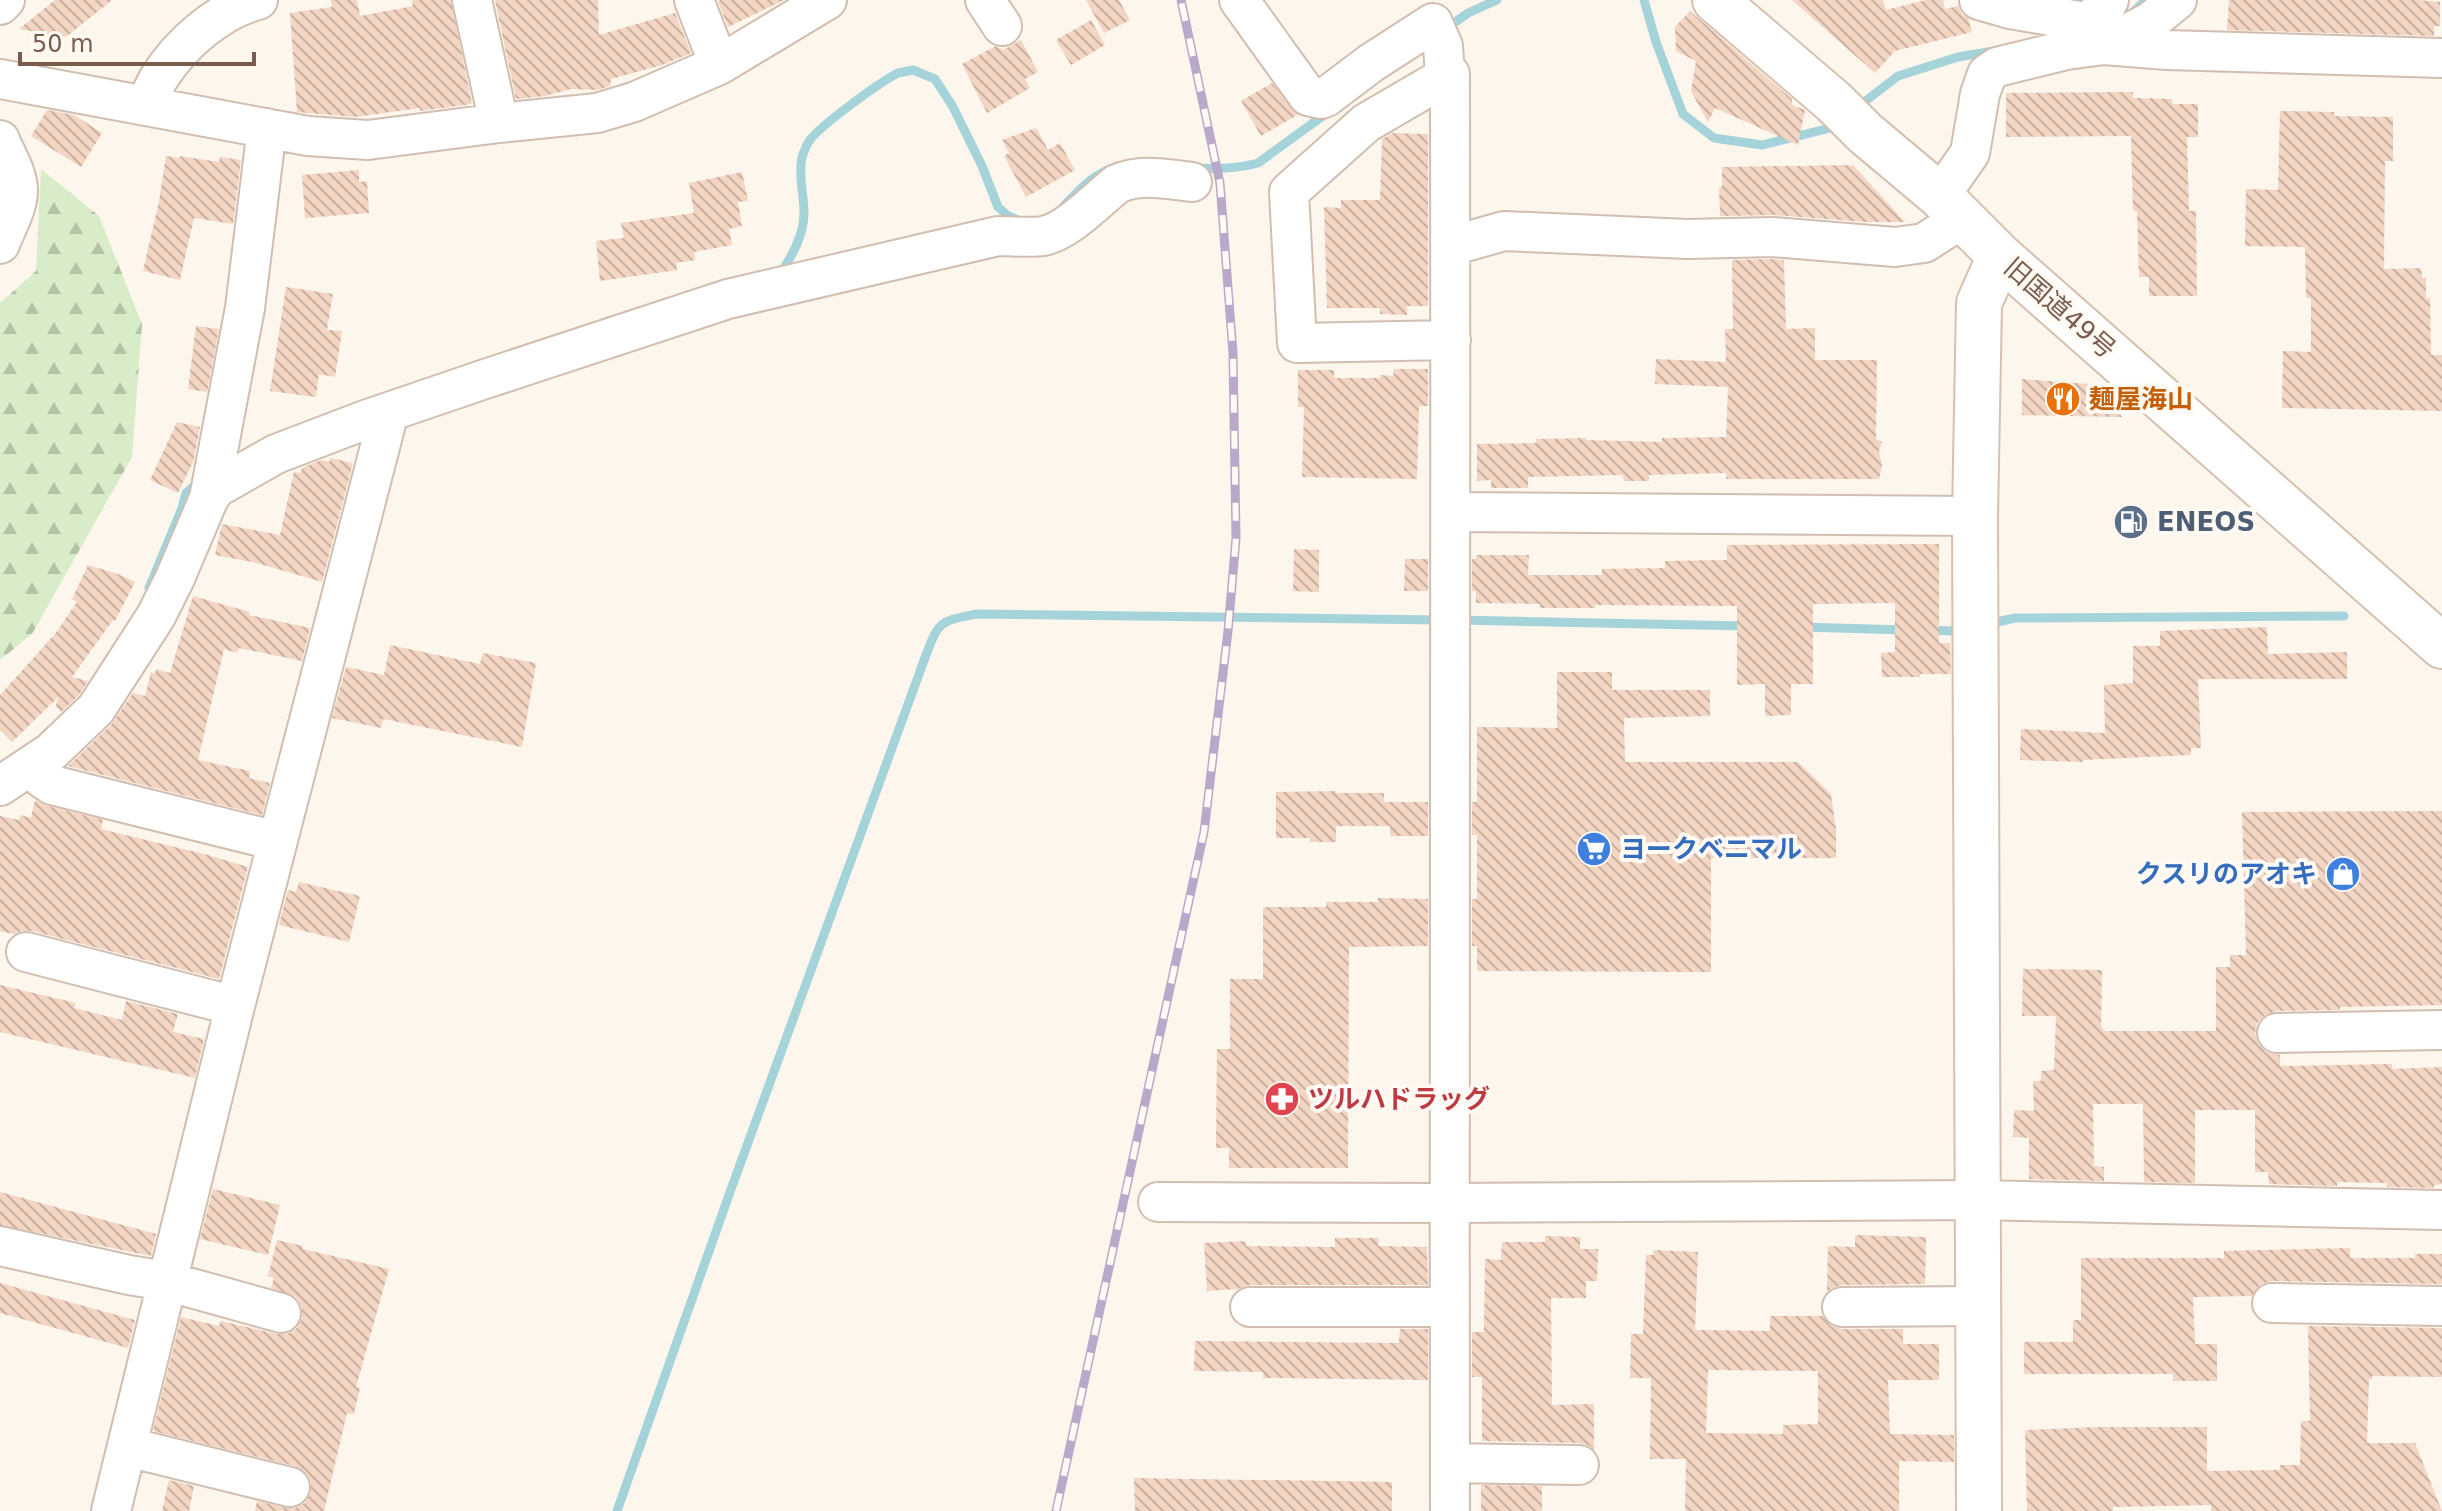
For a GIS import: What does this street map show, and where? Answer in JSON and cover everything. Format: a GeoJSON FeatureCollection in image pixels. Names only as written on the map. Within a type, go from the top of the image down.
{"type":"FeatureCollection","features":[{"type":"Feature","properties":{"kind":"street"},"geometry":{"type":"LineString","coordinates":[[0,5],[5,0]]}},
{"type":"Feature","properties":{"kind":"street"},"geometry":{"type":"LineString","coordinates":[[145,106],[173,59],[194,38],[227,12],[258,0]]}},
{"type":"Feature","properties":{"kind":"street"},"geometry":{"type":"LineString","coordinates":[[472,0],[499,123]]}},
{"type":"Feature","properties":{"kind":"street"},"geometry":{"type":"LineString","coordinates":[[694,0],[719,65]]}},
{"type":"Feature","properties":{"kind":"street"},"geometry":{"type":"LineString","coordinates":[[0,79],[308,136],[368,140],[597,113],[634,102],[719,65],[827,0]]}},
{"type":"Feature","properties":{"kind":"street"},"geometry":{"type":"LineString","coordinates":[[1239,0],[1308,96],[1314,99],[1326,97],[1371,63],[1440,49]]}},
{"type":"Feature","properties":{"kind":"street","name":"旧国道49号"},"geometry":{"type":"LineString","coordinates":[[1715,0],[1834,102],[1951,207],[2000,256],[2442,646]]}},
{"type":"Feature","properties":{"kind":"street"},"geometry":{"type":"LineString","coordinates":[[1979,0],[2010,9],[2085,22],[2150,22],[2177,0]]}},
{"type":"Feature","properties":{"kind":"street"},"geometry":{"type":"LineString","coordinates":[[1451,246],[1504,231],[1688,239],[1773,237],[1895,247],[1924,243],[1951,207],[1970,153],[1980,94],[1987,74],[1997,67],[2038,56],[2100,21],[2182,50],[2442,58]]}},
{"type":"Feature","properties":{"kind":"street"},"geometry":{"type":"LineString","coordinates":[[1440,49],[1450,74],[1450,1511]]}},
{"type":"Feature","properties":{"kind":"street"},"geometry":{"type":"LineString","coordinates":[[1440,49],[1366,123],[1289,192],[1297,343],[1451,340]]}},
{"type":"Feature","properties":{"kind":"street"},"geometry":{"type":"LineString","coordinates":[[0,786],[51,752],[96,709],[156,616],[175,578],[210,490],[245,308],[267,128]]}},
{"type":"Feature","properties":{"kind":"street"},"geometry":{"type":"LineString","coordinates":[[0,140],[18,190],[17,201],[0,244]]}},
{"type":"Feature","properties":{"kind":"street"},"geometry":{"type":"LineString","coordinates":[[210,490],[276,454],[389,412],[728,299],[998,236],[1043,236],[1066,226],[1117,184],[1136,177],[1192,182]]}},
{"type":"Feature","properties":{"kind":"street"},"geometry":{"type":"LineString","coordinates":[[1979,1511],[1975,516],[1979,303],[2000,256]]}},
{"type":"Feature","properties":{"kind":"street"},"geometry":{"type":"LineString","coordinates":[[111,1511],[235,1006],[389,412]]}},
{"type":"Feature","properties":{"kind":"street"},"geometry":{"type":"LineString","coordinates":[[1451,512],[1975,516]]}},
{"type":"Feature","properties":{"kind":"street"},"geometry":{"type":"LineString","coordinates":[[35,764],[43,779],[52,785],[277,841]]}},
{"type":"Feature","properties":{"kind":"street"},"geometry":{"type":"LineString","coordinates":[[26,952],[235,1006]]}},
{"type":"Feature","properties":{"kind":"street"},"geometry":{"type":"LineString","coordinates":[[2277,1033],[2442,1030]]}},
{"type":"Feature","properties":{"kind":"street"},"geometry":{"type":"LineString","coordinates":[[1158,1202],[1979,1200],[2442,1210]]}},
{"type":"Feature","properties":{"kind":"street"},"geometry":{"type":"LineString","coordinates":[[0,1246],[166,1281],[281,1313]]}},
{"type":"Feature","properties":{"kind":"street"},"geometry":{"type":"LineString","coordinates":[[2272,1303],[2442,1306]]}},
{"type":"Feature","properties":{"kind":"street"},"geometry":{"type":"LineString","coordinates":[[1842,1307],[1979,1306]]}},
{"type":"Feature","properties":{"kind":"street"},"geometry":{"type":"LineString","coordinates":[[1250,1307],[1450,1307]]}},
{"type":"Feature","properties":{"kind":"street"},"geometry":{"type":"LineString","coordinates":[[128,1447],[290,1487]]}},
{"type":"Feature","properties":{"kind":"street"},"geometry":{"type":"LineString","coordinates":[[1450,1463],[1579,1465]]}},
{"type":"Feature","properties":{"kind":"green space"},"geometry":{"type":"Polygon","coordinates":[[[41,169],[99,216],[142,324],[132,457],[32,634],[0,660],[0,303],[36,271],[41,169]]]}},
{"type":"Feature","properties":{"kind":"building"},"geometry":{"type":"Polygon","coordinates":[[[55,0],[112,0],[66,37],[19,29],[55,0]]]}},
{"type":"Feature","properties":{"kind":"building"},"geometry":{"type":"Polygon","coordinates":[[[331,0],[357,0],[360,16],[413,6],[412,0],[451,0],[472,104],[355,117],[297,112],[290,13],[332,7],[331,0]]]}},
{"type":"Feature","properties":{"kind":"building"},"geometry":{"type":"Polygon","coordinates":[[[495,0],[598,0],[599,35],[675,13],[691,53],[662,65],[611,79],[610,86],[597,90],[571,89],[516,99],[495,0]]]}},
{"type":"Feature","properties":{"kind":"building"},"geometry":{"type":"Polygon","coordinates":[[[721,0],[784,0],[728,27],[718,1],[721,0]]]}},
{"type":"Feature","properties":{"kind":"building"},"geometry":{"type":"Polygon","coordinates":[[[1086,0],[1119,0],[1130,20],[1104,33],[1086,0]]]}},
{"type":"Feature","properties":{"kind":"building"},"geometry":{"type":"Polygon","coordinates":[[[1792,0],[1883,0],[1886,10],[1926,0],[1943,0],[1945,9],[1958,6],[1968,18],[1972,32],[1895,51],[1875,73],[1792,0]]]}},
{"type":"Feature","properties":{"kind":"building"},"geometry":{"type":"Polygon","coordinates":[[[2229,0],[2440,2],[2440,26],[2434,26],[2434,36],[2227,30],[2229,0]]]}},
{"type":"Feature","properties":{"kind":"building"},"geometry":{"type":"Polygon","coordinates":[[[1690,11],[1792,99],[1792,105],[1805,110],[1798,145],[1715,108],[1708,122],[1691,91],[1696,61],[1676,51],[1675,27],[1690,11]]]}},
{"type":"Feature","properties":{"kind":"building"},"geometry":{"type":"Polygon","coordinates":[[[1091,20],[1105,45],[1071,65],[1056,40],[1091,20]]]}},
{"type":"Feature","properties":{"kind":"building"},"geometry":{"type":"Polygon","coordinates":[[[1021,40],[1038,72],[1025,79],[1030,88],[987,113],[962,64],[996,46],[1003,50],[1021,40]]]}},
{"type":"Feature","properties":{"kind":"building"},"geometry":{"type":"Polygon","coordinates":[[[1272,83],[1297,115],[1261,136],[1241,101],[1272,83]]]}},
{"type":"Feature","properties":{"kind":"building"},"geometry":{"type":"Polygon","coordinates":[[[2133,92],[2133,98],[2172,99],[2172,104],[2198,104],[2198,137],[2187,137],[2189,211],[2196,211],[2197,296],[2149,296],[2149,277],[2139,277],[2131,136],[2006,137],[2006,93],[2133,92]]]}},
{"type":"Feature","properties":{"kind":"building"},"geometry":{"type":"Polygon","coordinates":[[[47,110],[74,115],[102,133],[81,167],[31,136],[47,110]]]}},
{"type":"Feature","properties":{"kind":"building"},"geometry":{"type":"Polygon","coordinates":[[[2280,111],[2393,117],[2393,161],[2385,161],[2384,269],[2421,268],[2422,278],[2426,278],[2426,299],[2430,298],[2431,355],[2442,355],[2442,411],[2282,408],[2283,351],[2311,352],[2311,298],[2306,298],[2305,247],[2245,246],[2246,189],[2278,190],[2280,111]]]}},
{"type":"Feature","properties":{"kind":"building"},"geometry":{"type":"Polygon","coordinates":[[[1036,128],[1048,150],[1060,143],[1075,170],[1026,197],[1004,156],[1009,153],[1002,140],[1036,128]]]}},
{"type":"Feature","properties":{"kind":"building"},"geometry":{"type":"Polygon","coordinates":[[[1393,133],[1428,134],[1428,306],[1407,306],[1407,315],[1380,314],[1380,308],[1327,308],[1324,207],[1341,208],[1341,200],[1380,200],[1382,139],[1393,133]]]}},
{"type":"Feature","properties":{"kind":"building"},"geometry":{"type":"Polygon","coordinates":[[[166,156],[219,162],[220,157],[241,160],[233,224],[194,218],[180,280],[143,271],[166,156]]]}},
{"type":"Feature","properties":{"kind":"building"},"geometry":{"type":"Polygon","coordinates":[[[1853,165],[1905,222],[1775,215],[1720,216],[1722,167],[1853,165]]]}},
{"type":"Feature","properties":{"kind":"building"},"geometry":{"type":"Polygon","coordinates":[[[359,170],[359,182],[367,181],[369,213],[305,218],[302,175],[359,170]]]}},
{"type":"Feature","properties":{"kind":"building"},"geometry":{"type":"Polygon","coordinates":[[[742,172],[748,201],[738,202],[742,226],[729,229],[732,245],[694,252],[695,260],[676,263],[677,270],[600,281],[596,241],[624,238],[621,223],[694,213],[689,183],[742,172]]]}},
{"type":"Feature","properties":{"kind":"building"},"geometry":{"type":"Polygon","coordinates":[[[1732,260],[1784,260],[1786,329],[1815,328],[1815,360],[1877,360],[1876,439],[1882,442],[1879,479],[1726,479],[1726,473],[1649,475],[1649,481],[1624,481],[1623,475],[1528,477],[1528,488],[1491,488],[1491,480],[1477,481],[1477,444],[1536,443],[1536,439],[1662,442],[1662,438],[1726,437],[1728,387],[1655,384],[1656,359],[1726,362],[1725,329],[1733,329],[1732,260]]]}},
{"type":"Feature","properties":{"kind":"building"},"geometry":{"type":"Polygon","coordinates":[[[286,287],[333,294],[327,330],[342,331],[335,377],[319,374],[316,397],[270,391],[286,287]]]}},
{"type":"Feature","properties":{"kind":"building"},"geometry":{"type":"Polygon","coordinates":[[[196,326],[219,329],[207,392],[188,389],[196,326]]]}},
{"type":"Feature","properties":{"kind":"building"},"geometry":{"type":"Polygon","coordinates":[[[1394,369],[1428,369],[1428,406],[1419,406],[1417,479],[1302,477],[1304,407],[1298,407],[1298,370],[1334,370],[1334,378],[1380,378],[1380,375],[1393,376],[1394,369]]]}},
{"type":"Feature","properties":{"kind":"building","name":"麺屋海山"},"geometry":{"type":"Polygon","coordinates":[[[2022,379],[2089,384],[2123,417],[2022,415],[2022,379]]]}},
{"type":"Feature","properties":{"kind":"building"},"geometry":{"type":"Polygon","coordinates":[[[177,422],[200,427],[193,462],[178,493],[150,480],[177,422]]]}},
{"type":"Feature","properties":{"kind":"building"},"geometry":{"type":"Polygon","coordinates":[[[331,458],[353,463],[322,582],[257,563],[215,555],[222,524],[280,535],[294,472],[301,473],[302,468],[321,460],[329,462],[331,458]]]}},
{"type":"Feature","properties":{"kind":"building"},"geometry":{"type":"Polygon","coordinates":[[[1939,544],[1939,643],[1950,643],[1951,674],[1882,677],[1881,653],[1895,652],[1895,603],[1813,604],[1813,684],[1791,684],[1791,715],[1765,716],[1765,684],[1737,685],[1737,606],[1595,605],[1595,608],[1540,608],[1540,604],[1476,603],[1476,591],[1472,591],[1472,559],[1476,559],[1476,555],[1529,555],[1528,575],[1602,575],[1602,569],[1665,568],[1665,561],[1727,560],[1727,545],[1939,544]]]}},
{"type":"Feature","properties":{"kind":"building"},"geometry":{"type":"Polygon","coordinates":[[[1294,549],[1319,550],[1319,592],[1293,591],[1294,549]]]}},
{"type":"Feature","properties":{"kind":"building"},"geometry":{"type":"Polygon","coordinates":[[[1405,559],[1428,559],[1428,591],[1404,591],[1405,559]]]}},
{"type":"Feature","properties":{"kind":"building"},"geometry":{"type":"Polygon","coordinates":[[[88,565],[135,582],[115,621],[72,677],[88,681],[79,695],[61,712],[56,706],[58,697],[12,742],[0,730],[0,695],[55,634],[77,602],[72,599],[88,565]]]}},
{"type":"Feature","properties":{"kind":"building"},"geometry":{"type":"Polygon","coordinates":[[[193,596],[250,612],[249,615],[310,628],[302,661],[239,648],[237,653],[224,649],[198,760],[250,771],[249,778],[270,783],[262,815],[68,766],[111,725],[133,693],[145,696],[151,672],[155,674],[156,669],[170,673],[193,596]]]}},
{"type":"Feature","properties":{"kind":"building"},"geometry":{"type":"Polygon","coordinates":[[[2267,627],[2268,654],[2347,652],[2347,679],[2198,679],[2201,748],[2191,748],[2191,755],[2083,762],[2020,760],[2021,729],[2105,733],[2104,685],[2133,683],[2133,646],[2160,646],[2160,631],[2267,627]]]}},
{"type":"Feature","properties":{"kind":"building"},"geometry":{"type":"Polygon","coordinates":[[[390,645],[480,664],[483,653],[536,663],[522,747],[383,719],[381,728],[332,718],[346,667],[384,675],[390,645]]]}},
{"type":"Feature","properties":{"kind":"building","name":"ヨークベニマル"},"geometry":{"type":"Polygon","coordinates":[[[1557,672],[1612,672],[1612,690],[1710,690],[1710,716],[1624,718],[1625,762],[1798,762],[1831,794],[1836,858],[1711,858],[1711,972],[1477,971],[1477,946],[1472,946],[1472,899],[1477,899],[1477,835],[1472,835],[1472,802],[1477,802],[1477,727],[1557,728],[1557,672]]]}},
{"type":"Feature","properties":{"kind":"building"},"geometry":{"type":"Polygon","coordinates":[[[1276,792],[1384,793],[1384,802],[1428,802],[1428,836],[1390,836],[1390,826],[1336,826],[1336,842],[1276,838],[1276,792]]]}},
{"type":"Feature","properties":{"kind":"building"},"geometry":{"type":"Polygon","coordinates":[[[35,800],[103,820],[101,829],[248,867],[219,979],[32,931],[14,934],[0,931],[0,816],[19,820],[20,815],[31,818],[35,800]]]}},
{"type":"Feature","properties":{"kind":"building"},"geometry":{"type":"Polygon","coordinates":[[[2442,811],[2442,1005],[2277,1011],[2265,1015],[2257,1023],[2255,1033],[2258,1044],[2266,1052],[2280,1055],[2280,1066],[2392,1064],[2392,1069],[2442,1067],[2442,1184],[2434,1185],[2434,1188],[2387,1187],[2387,1183],[2337,1182],[2337,1186],[2269,1184],[2268,1172],[2255,1172],[2255,1110],[2195,1110],[2195,1183],[2144,1182],[2143,1104],[2093,1104],[2094,1166],[2104,1167],[2104,1181],[2029,1179],[2029,1138],[2013,1137],[2014,1110],[2034,1111],[2033,1081],[2041,1081],[2041,1071],[2054,1070],[2056,1016],[2022,1016],[2023,969],[2102,970],[2103,1031],[2216,1031],[2216,967],[2230,967],[2230,955],[2246,955],[2242,812],[2442,811]]]}},
{"type":"Feature","properties":{"kind":"building"},"geometry":{"type":"Polygon","coordinates":[[[299,882],[360,896],[349,942],[279,925],[288,890],[296,892],[299,882]]]}},
{"type":"Feature","properties":{"kind":"building","name":"ツルハドラッグ"},"geometry":{"type":"Polygon","coordinates":[[[1378,898],[1428,899],[1428,946],[1349,947],[1348,1168],[1229,1168],[1229,1148],[1216,1148],[1217,1049],[1230,1049],[1230,979],[1263,979],[1263,907],[1326,907],[1326,902],[1378,902],[1378,898]]]}},
{"type":"Feature","properties":{"kind":"building"},"geometry":{"type":"Polygon","coordinates":[[[0,985],[76,1003],[74,1008],[122,1020],[126,1001],[178,1014],[173,1032],[204,1039],[195,1078],[0,1032],[0,985]]]}},
{"type":"Feature","properties":{"kind":"building"},"geometry":{"type":"Polygon","coordinates":[[[213,1189],[280,1205],[268,1255],[200,1239],[213,1189]]]}},
{"type":"Feature","properties":{"kind":"building"},"geometry":{"type":"Polygon","coordinates":[[[0,1192],[156,1234],[151,1256],[0,1225],[0,1192]]]}},
{"type":"Feature","properties":{"kind":"building"},"geometry":{"type":"Polygon","coordinates":[[[1855,1235],[1926,1237],[1925,1284],[1842,1285],[1827,1292],[1828,1246],[1855,1247],[1855,1235]]]}},
{"type":"Feature","properties":{"kind":"building"},"geometry":{"type":"Polygon","coordinates":[[[1545,1236],[1580,1237],[1580,1249],[1598,1249],[1597,1281],[1586,1281],[1586,1298],[1551,1298],[1552,1405],[1594,1404],[1594,1450],[1579,1443],[1482,1441],[1482,1377],[1472,1377],[1472,1332],[1484,1332],[1485,1259],[1501,1260],[1502,1242],[1545,1242],[1545,1236]]]}},
{"type":"Feature","properties":{"kind":"building"},"geometry":{"type":"Polygon","coordinates":[[[1335,1238],[1379,1238],[1378,1246],[1427,1247],[1428,1285],[1250,1285],[1207,1291],[1204,1243],[1246,1241],[1246,1246],[1335,1247],[1335,1238]]]}},
{"type":"Feature","properties":{"kind":"building"},"geometry":{"type":"Polygon","coordinates":[[[277,1240],[389,1269],[356,1387],[360,1388],[354,1414],[347,1413],[324,1511],[255,1511],[257,1501],[286,1508],[305,1503],[311,1492],[311,1482],[306,1472],[295,1466],[153,1431],[181,1317],[219,1326],[221,1321],[276,1334],[287,1334],[297,1328],[302,1318],[302,1307],[296,1297],[271,1288],[274,1278],[268,1276],[277,1240]]]}},
{"type":"Feature","properties":{"kind":"building"},"geometry":{"type":"Polygon","coordinates":[[[2350,1248],[2350,1258],[2415,1258],[2415,1254],[2442,1254],[2442,1284],[2272,1281],[2261,1284],[2252,1296],[2193,1297],[2195,1344],[2217,1344],[2217,1381],[2173,1381],[2173,1374],[2024,1374],[2024,1342],[2073,1342],[2073,1320],[2081,1320],[2081,1258],[2224,1258],[2224,1251],[2350,1248]]]}},
{"type":"Feature","properties":{"kind":"building"},"geometry":{"type":"Polygon","coordinates":[[[1653,1250],[1698,1252],[1695,1330],[1770,1331],[1770,1316],[1822,1316],[1831,1326],[1841,1329],[1903,1329],[1903,1344],[1939,1344],[1939,1380],[1888,1380],[1890,1434],[1954,1435],[1954,1462],[1899,1461],[1899,1511],[1685,1511],[1686,1459],[1650,1459],[1651,1378],[1630,1378],[1631,1334],[1643,1334],[1646,1255],[1653,1255],[1653,1250]],[[1708,1370],[1706,1433],[1783,1434],[1783,1425],[1818,1424],[1818,1371],[1708,1370]]]}},
{"type":"Feature","properties":{"kind":"building"},"geometry":{"type":"Polygon","coordinates":[[[0,1283],[135,1320],[128,1348],[0,1313],[0,1283]]]}},
{"type":"Feature","properties":{"kind":"building"},"geometry":{"type":"Polygon","coordinates":[[[2308,1326],[2442,1328],[2442,1377],[2372,1376],[2369,1379],[2367,1443],[2415,1443],[2442,1511],[2211,1511],[2211,1505],[2113,1507],[2113,1511],[2027,1511],[2025,1430],[2207,1427],[2207,1471],[2280,1470],[2280,1465],[2300,1465],[2301,1421],[2310,1421],[2308,1326]]]}},
{"type":"Feature","properties":{"kind":"building"},"geometry":{"type":"Polygon","coordinates":[[[1400,1329],[1428,1329],[1428,1380],[1263,1378],[1263,1372],[1194,1371],[1195,1341],[1399,1343],[1400,1329]]]}},
{"type":"Feature","properties":{"kind":"building"},"geometry":{"type":"Polygon","coordinates":[[[1134,1478],[1392,1482],[1392,1511],[1135,1511],[1134,1478]]]}},
{"type":"Feature","properties":{"kind":"building"},"geometry":{"type":"Polygon","coordinates":[[[169,1480],[194,1486],[189,1511],[162,1511],[169,1480]]]}},
{"type":"Feature","properties":{"kind":"building"},"geometry":{"type":"Polygon","coordinates":[[[1481,1485],[1542,1486],[1542,1511],[1481,1511],[1481,1485]]]}},
{"type":"Feature","properties":{"kind":"waterway"},"geometry":{"type":"LineString","coordinates":[[1444,30],[1468,13],[1497,0]]}},
{"type":"Feature","properties":{"kind":"waterway"},"geometry":{"type":"LineString","coordinates":[[1644,0],[1683,114],[1714,138],[1762,145],[1830,128],[1837,122]]}},
{"type":"Feature","properties":{"kind":"waterway"},"geometry":{"type":"LineString","coordinates":[[2131,14],[2146,0]]}},
{"type":"Feature","properties":{"kind":"waterway"},"geometry":{"type":"LineString","coordinates":[[1855,109],[1898,76],[1958,57],[1994,51]]}},
{"type":"Feature","properties":{"kind":"waterway"},"geometry":{"type":"LineString","coordinates":[[779,275],[793,254],[802,230],[801,164],[807,144],[838,115],[898,73],[913,70],[935,79],[953,107],[998,207],[1022,222]]}},
{"type":"Feature","properties":{"kind":"waterway"},"geometry":{"type":"LineString","coordinates":[[1196,168],[1227,168],[1258,163],[1331,110]]}},
{"type":"Feature","properties":{"kind":"waterway"},"geometry":{"type":"LineString","coordinates":[[1063,207],[1090,181],[1110,169]]}},
{"type":"Feature","properties":{"kind":"waterway"},"geometry":{"type":"LineString","coordinates":[[149,588],[186,493],[200,481]]}},
{"type":"Feature","properties":{"kind":"waterway"},"geometry":{"type":"LineString","coordinates":[[617,1511],[730,1192],[938,628],[956,618],[977,614],[1442,620]]}},
{"type":"Feature","properties":{"kind":"waterway"},"geometry":{"type":"LineString","coordinates":[[1988,624],[2015,618],[2344,616]]}},
{"type":"Feature","properties":{"kind":"waterway"},"geometry":{"type":"LineString","coordinates":[[1457,620],[1746,626]]}},
{"type":"Feature","properties":{"kind":"waterway"},"geometry":{"type":"LineString","coordinates":[[1801,627],[1906,630]]}},
{"type":"Feature","properties":{"kind":"waterway"},"geometry":{"type":"LineString","coordinates":[[1929,630],[1966,628]]}},
{"type":"Feature","properties":{"kind":"railway"},"geometry":{"type":"LineString","coordinates":[[1056,1511],[1204,832],[1236,538],[1233,353],[1220,183],[1181,0]]}},
{"type":"Feature","properties":{"kind":"place","name":"麺屋海山"},"geometry":{"type":"Point","coordinates":[2063,399]}},
{"type":"Feature","properties":{"kind":"place","name":"ENEOS"},"geometry":{"type":"Point","coordinates":[2131,522]}},
{"type":"Feature","properties":{"kind":"place","name":"ヨークベニマル"},"geometry":{"type":"Point","coordinates":[1594,849]}},
{"type":"Feature","properties":{"kind":"place","name":"クスリのアオキ"},"geometry":{"type":"Point","coordinates":[2343,874]}},
{"type":"Feature","properties":{"kind":"place","name":"ツルハドラッグ"},"geometry":{"type":"Point","coordinates":[1282,1099]}}]}
